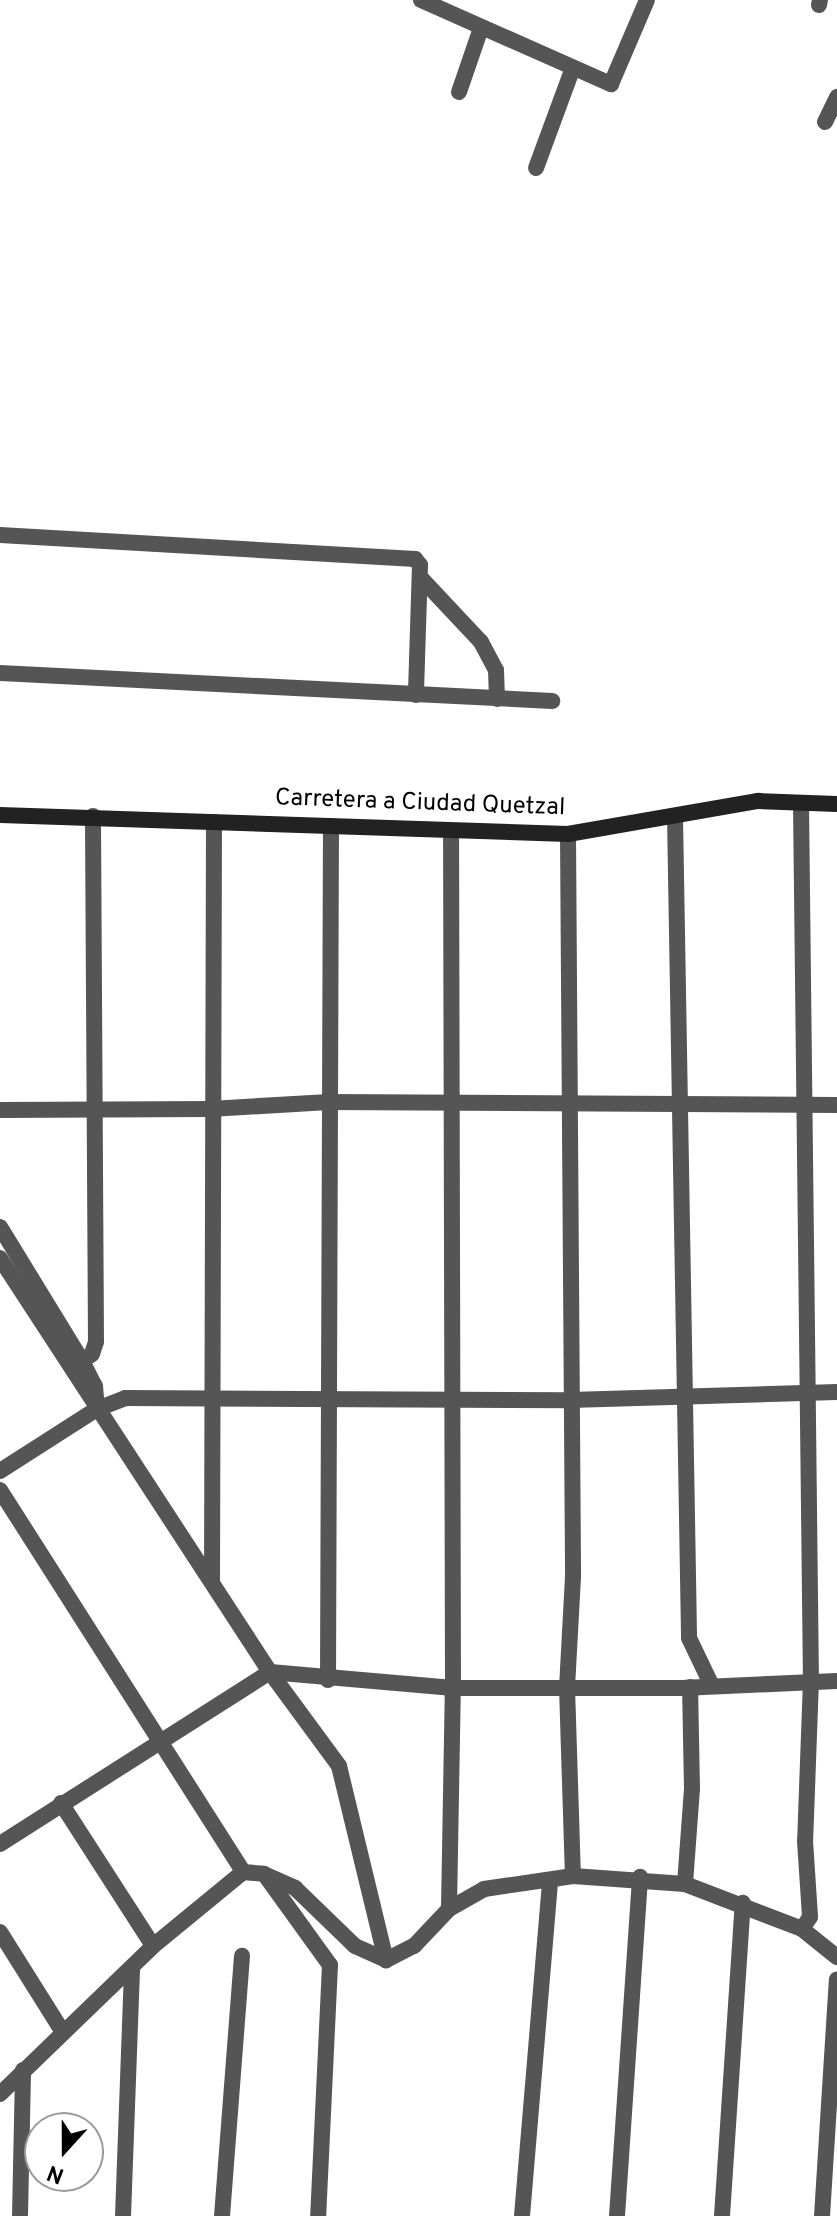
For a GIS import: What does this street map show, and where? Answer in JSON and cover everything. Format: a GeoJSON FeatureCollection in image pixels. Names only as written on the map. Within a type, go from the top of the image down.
{"type":"FeatureCollection","features":[{"type":"Feature","properties":{"kind":"main road","name":"Carretera a Ciudad Quetzal"},"geometry":{"type":"LineString","coordinates":[[0,815],[93,816],[451,833],[568,834],[758,801],[837,804]]}},
{"type":"Feature","properties":{"kind":"street"},"geometry":{"type":"LineString","coordinates":[[421,0],[572,70],[613,84],[647,0]]}},
{"type":"Feature","properties":{"kind":"street"},"geometry":{"type":"LineString","coordinates":[[459,92],[481,28]]}},
{"type":"Feature","properties":{"kind":"street"},"geometry":{"type":"LineString","coordinates":[[536,168],[572,70]]}},
{"type":"Feature","properties":{"kind":"street"},"geometry":{"type":"LineString","coordinates":[[825,122],[837,97]]}},
{"type":"Feature","properties":{"kind":"street"},"geometry":{"type":"LineString","coordinates":[[0,535],[415,559],[420,577],[416,695]]}},
{"type":"Feature","properties":{"kind":"street"},"geometry":{"type":"LineString","coordinates":[[420,577],[481,642],[496,670],[497,699]]}},
{"type":"Feature","properties":{"kind":"street"},"geometry":{"type":"LineString","coordinates":[[0,673],[552,701]]}},
{"type":"Feature","properties":{"kind":"street"},"geometry":{"type":"LineString","coordinates":[[801,803],[811,1680],[805,1841],[810,1917],[802,1929]]}},
{"type":"Feature","properties":{"kind":"street"},"geometry":{"type":"LineString","coordinates":[[76,1366],[96,1342],[98,1112],[93,816]]}},
{"type":"Feature","properties":{"kind":"street"},"geometry":{"type":"LineString","coordinates":[[675,816],[683,1107],[689,1638],[712,1686]]}},
{"type":"Feature","properties":{"kind":"street"},"geometry":{"type":"LineString","coordinates":[[212,1582],[210,1109],[214,822]]}},
{"type":"Feature","properties":{"kind":"street"},"geometry":{"type":"LineString","coordinates":[[328,1680],[331,826]]}},
{"type":"Feature","properties":{"kind":"street"},"geometry":{"type":"LineString","coordinates":[[449,1909],[453,1688],[449,1401],[451,833]]}},
{"type":"Feature","properties":{"kind":"street"},"geometry":{"type":"LineString","coordinates":[[568,834],[573,1577],[567,1687],[573,1876]]}},
{"type":"Feature","properties":{"kind":"street"},"geometry":{"type":"LineString","coordinates":[[0,1110],[98,1112],[329,1102],[683,1107],[837,1105]]}},
{"type":"Feature","properties":{"kind":"street"},"geometry":{"type":"LineString","coordinates":[[0,1227],[10,1264],[76,1366],[95,1386],[97,1409],[270,1672],[339,1766],[386,1960]]}},
{"type":"Feature","properties":{"kind":"street"},"geometry":{"type":"LineString","coordinates":[[0,1471],[97,1409],[125,1398],[570,1400],[837,1392]]}},
{"type":"Feature","properties":{"kind":"street"},"geometry":{"type":"LineString","coordinates":[[0,1490],[158,1743],[243,1872]]}},
{"type":"Feature","properties":{"kind":"street"},"geometry":{"type":"LineString","coordinates":[[0,1844],[270,1672],[328,1680],[453,1688],[690,1687],[837,1681]]}},
{"type":"Feature","properties":{"kind":"street"},"geometry":{"type":"LineString","coordinates":[[685,1884],[692,1789],[690,1687]]}},
{"type":"Feature","properties":{"kind":"street"},"geometry":{"type":"LineString","coordinates":[[61,1803],[153,1946]]}},
{"type":"Feature","properties":{"kind":"street"},"geometry":{"type":"LineString","coordinates":[[0,2094],[153,1946],[243,1872],[264,1874],[295,1888],[355,1946],[386,1960]]}},
{"type":"Feature","properties":{"kind":"street"},"geometry":{"type":"LineString","coordinates":[[264,1874],[330,1965],[318,2216]]}},
{"type":"Feature","properties":{"kind":"street"},"geometry":{"type":"LineString","coordinates":[[386,1960],[414,1946],[449,1909],[484,1889],[573,1876],[640,1877],[685,1884],[743,1903],[802,1929],[837,1957]]}},
{"type":"Feature","properties":{"kind":"street"},"geometry":{"type":"LineString","coordinates":[[617,2216],[640,1877]]}},
{"type":"Feature","properties":{"kind":"street"},"geometry":{"type":"LineString","coordinates":[[522,2216],[550,1880]]}},
{"type":"Feature","properties":{"kind":"street"},"geometry":{"type":"LineString","coordinates":[[722,2216],[743,1903]]}},
{"type":"Feature","properties":{"kind":"street"},"geometry":{"type":"LineString","coordinates":[[0,1932],[62,2031]]}},
{"type":"Feature","properties":{"kind":"street"},"geometry":{"type":"LineString","coordinates":[[222,2216],[242,1956]]}},
{"type":"Feature","properties":{"kind":"street"},"geometry":{"type":"LineString","coordinates":[[123,2216],[132,1967]]}},
{"type":"Feature","properties":{"kind":"street"},"geometry":{"type":"LineString","coordinates":[[822,2216],[837,1979]]}},
{"type":"Feature","properties":{"kind":"street"},"geometry":{"type":"LineString","coordinates":[[20,2216],[23,2070]]}}]}
